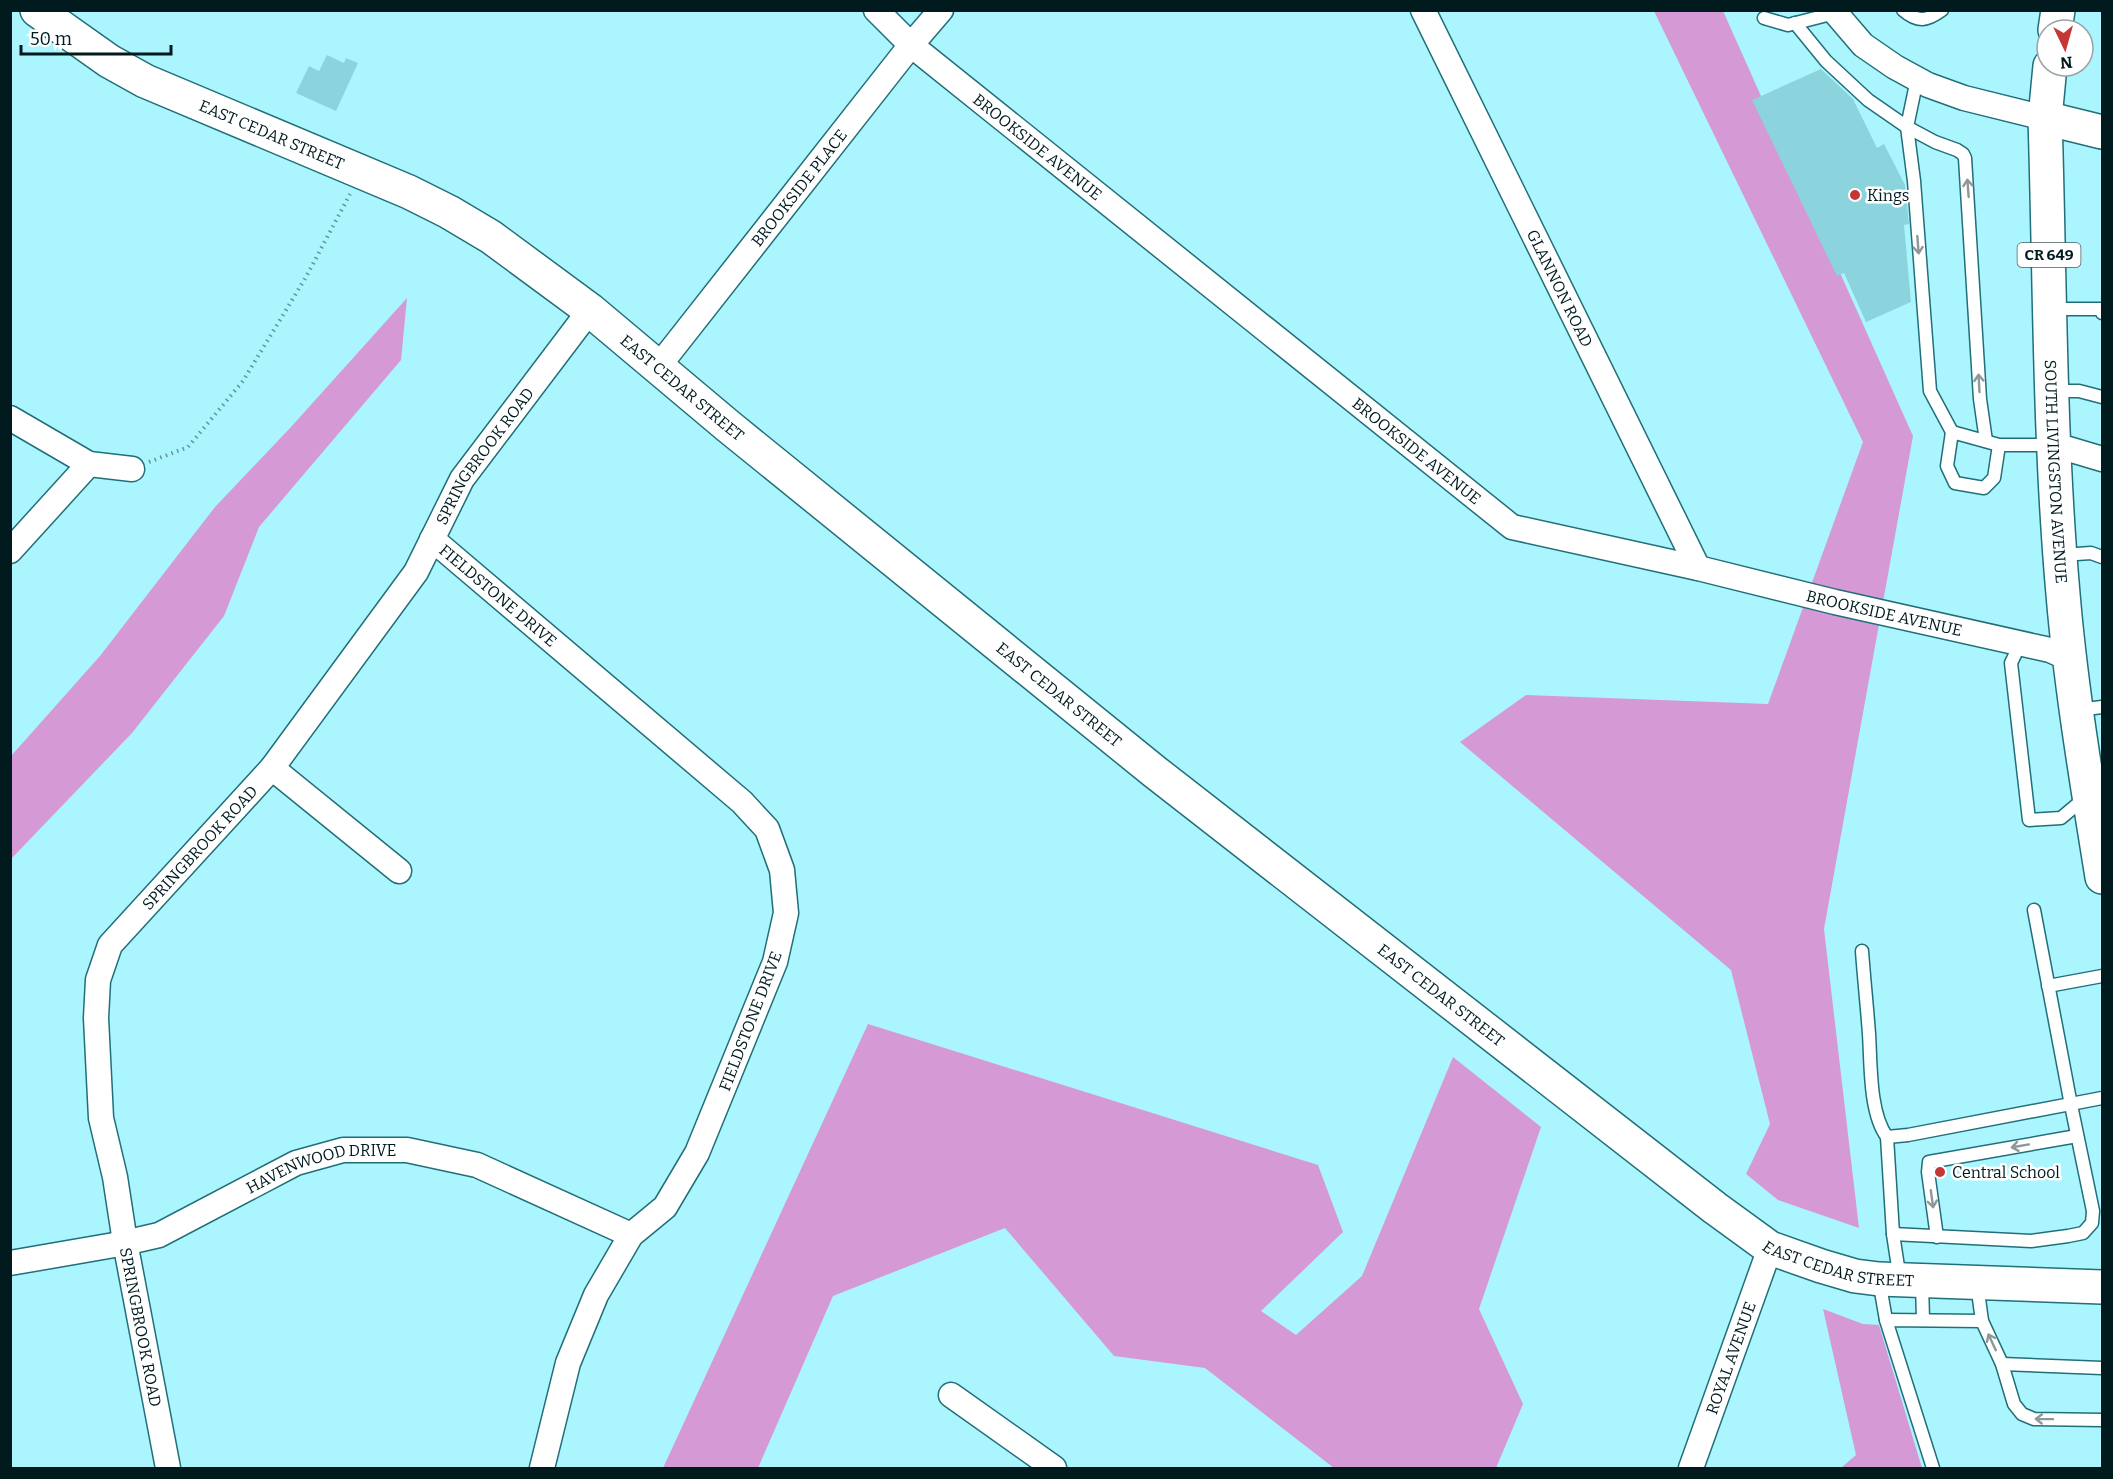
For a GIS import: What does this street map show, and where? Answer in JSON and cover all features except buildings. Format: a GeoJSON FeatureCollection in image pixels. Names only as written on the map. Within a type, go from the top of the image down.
{"type":"FeatureCollection","features":[{"type":"Feature","properties":{"kind":"street","name":"EAST CEDAR STREET"},"geometry":{"type":"LineString","coordinates":[[37,10],[109,61],[145,81],[362,171],[449,212],[491,237],[590,310],[1221,824],[1705,1201],[1770,1248],[1855,1276],[1900,1280],[2103,1287]]}},
{"type":"Feature","properties":{"kind":"street","name":"BROOKSIDE AVENUE"},"geometry":{"type":"LineString","coordinates":[[876,10],[911,45],[1512,527],[2050,650],[2070,659]]}},
{"type":"Feature","properties":{"kind":"street","name":"BROOKSIDE PLACE"},"geometry":{"type":"LineString","coordinates":[[658,367],[941,10]]}},
{"type":"Feature","properties":{"kind":"street","name":"GLANNON ROAD"},"geometry":{"type":"LineString","coordinates":[[1423,10],[1698,568]]}},
{"type":"Feature","properties":{"kind":"street"},"geometry":{"type":"LineString","coordinates":[[1834,12],[1863,45],[1917,79],[1964,99],[2103,132]]}},
{"type":"Feature","properties":{"kind":"street","name":"SOUTH LIVINGSTON AVENUE"},"geometry":{"type":"LineString","coordinates":[[2049,78],[2045,118],[2053,391],[2061,555],[2070,659],[2090,708],[2103,877]]}},
{"type":"Feature","properties":{"kind":"street","name":"SPRINGBROOK ROAD"},"geometry":{"type":"LineString","coordinates":[[168,1468],[125,1242],[115,1177],[101,1118],[96,1018],[98,980],[110,945],[272,768],[416,572],[462,479],[590,310]]}},
{"type":"Feature","properties":{"kind":"street"},"geometry":{"type":"LineString","coordinates":[[10,418],[89,464],[132,469]]}},
{"type":"Feature","properties":{"kind":"street"},"geometry":{"type":"LineString","coordinates":[[2055,445],[2103,459]]}},
{"type":"Feature","properties":{"kind":"street"},"geometry":{"type":"LineString","coordinates":[[10,551],[89,464]]}},
{"type":"Feature","properties":{"kind":"street","name":"FIELDSTONE DRIVE"},"geometry":{"type":"LineString","coordinates":[[432,539],[742,802],[767,829],[782,870],[786,913],[776,963],[697,1153],[665,1207],[631,1235],[596,1295],[568,1363],[542,1468]]}},
{"type":"Feature","properties":{"kind":"street"},"geometry":{"type":"LineString","coordinates":[[272,768],[399,871]]}},
{"type":"Feature","properties":{"kind":"street","name":"HAVENWOOD DRIVE"},"geometry":{"type":"LineString","coordinates":[[10,1263],[159,1235],[296,1163],[344,1150],[407,1150],[477,1165],[631,1235]]}},
{"type":"Feature","properties":{"kind":"street","name":"ROYAL AVENUE"},"geometry":{"type":"LineString","coordinates":[[1690,1468],[1770,1248]]}},
{"type":"Feature","properties":{"kind":"street"},"geometry":{"type":"LineString","coordinates":[[951,1395],[1054,1468]]}},
{"type":"Feature","properties":{"kind":"lane"},"geometry":{"type":"LineString","coordinates":[[1904,10],[1912,18],[1923,20],[1942,10]]}},
{"type":"Feature","properties":{"kind":"lane"},"geometry":{"type":"LineString","coordinates":[[1764,18],[1788,25],[1834,12]]}},
{"type":"Feature","properties":{"kind":"lane"},"geometry":{"type":"LineString","coordinates":[[1795,23],[1826,61],[1868,100],[1907,127],[1935,142],[1957,150],[1965,158],[1980,399],[1986,441]]}},
{"type":"Feature","properties":{"kind":"lane"},"geometry":{"type":"LineString","coordinates":[[1917,79],[1907,127],[1914,181],[1930,391],[1952,432],[1947,466],[1955,483],[1984,488],[1994,478],[1999,445]]}},
{"type":"Feature","properties":{"kind":"lane"},"geometry":{"type":"LineString","coordinates":[[2051,309],[2102,309]]}},
{"type":"Feature","properties":{"kind":"lane"},"geometry":{"type":"LineString","coordinates":[[2053,391],[2079,391],[2103,397]]}},
{"type":"Feature","properties":{"kind":"lane"},"geometry":{"type":"LineString","coordinates":[[1952,432],[1999,445],[2055,445]]}},
{"type":"Feature","properties":{"kind":"lane"},"geometry":{"type":"LineString","coordinates":[[2061,555],[2091,553],[2103,557]]}},
{"type":"Feature","properties":{"kind":"lane"},"geometry":{"type":"LineString","coordinates":[[2020,644],[2011,663],[2029,819],[2061,818],[2096,796]]}},
{"type":"Feature","properties":{"kind":"lane"},"geometry":{"type":"LineString","coordinates":[[1893,1234],[2031,1241],[2083,1233],[2092,1223],[2093,1210],[2034,910]]}},
{"type":"Feature","properties":{"kind":"lane"},"geometry":{"type":"LineString","coordinates":[[1862,951],[1872,1080],[1877,1115],[1881,1129],[1887,1137],[1893,1234],[1900,1280],[1923,1320]]}},
{"type":"Feature","properties":{"kind":"lane"},"geometry":{"type":"LineString","coordinates":[[2049,986],[2103,976]]}},
{"type":"Feature","properties":{"kind":"lane"},"geometry":{"type":"LineString","coordinates":[[1887,1137],[2103,1098]]}},
{"type":"Feature","properties":{"kind":"lane"},"geometry":{"type":"LineString","coordinates":[[1937,1237],[1928,1172],[1929,1162],[2077,1136]]}},
{"type":"Feature","properties":{"kind":"lane"},"geometry":{"type":"LineString","coordinates":[[1900,1280],[1886,1320],[1933,1468]]}},
{"type":"Feature","properties":{"kind":"lane"},"geometry":{"type":"LineString","coordinates":[[1977,1283],[1982,1321],[2002,1364],[2014,1404],[2022,1413],[2034,1419],[2103,1420]]}},
{"type":"Feature","properties":{"kind":"lane"},"geometry":{"type":"LineString","coordinates":[[1886,1320],[1982,1321]]}},
{"type":"Feature","properties":{"kind":"lane"},"geometry":{"type":"LineString","coordinates":[[2002,1364],[2103,1368]]}},
{"type":"Feature","properties":{"kind":"path"},"geometry":{"type":"LineString","coordinates":[[132,469],[188,447],[243,381],[306,278],[362,171]]}},
{"type":"Feature","properties":{"kind":"shaded area"},"geometry":{"type":"Polygon","coordinates":[[[1654,11],[1723,11],[1913,436],[1824,929],[1859,1228],[1778,1200],[1746,1174],[1770,1124],[1731,970],[1460,742],[1526,695],[1768,704],[1863,442],[1654,11]]]}},
{"type":"Feature","properties":{"kind":"shaded area"},"geometry":{"type":"Polygon","coordinates":[[[407,298],[401,360],[259,527],[224,616],[132,733],[11,859],[11,756],[100,656],[215,507],[291,427],[407,298]]]}},
{"type":"Feature","properties":{"kind":"shaded area"},"geometry":{"type":"Polygon","coordinates":[[[868,1024],[1318,1165],[1343,1232],[1261,1311],[1296,1335],[1362,1276],[1453,1057],[1541,1127],[1479,1309],[1523,1404],[1496,1468],[1334,1468],[1205,1368],[1114,1356],[1005,1228],[833,1296],[758,1468],[663,1468],[868,1024]]]}},
{"type":"Feature","properties":{"kind":"shaded area"},"geometry":{"type":"Polygon","coordinates":[[[1823,1309],[1863,1324],[1879,1325],[1922,1468],[1841,1468],[1856,1455],[1823,1309]]]}},
{"type":"Feature","properties":{"kind":"place","name":"Kings"},"geometry":{"type":"Point","coordinates":[1855,195]}},
{"type":"Feature","properties":{"kind":"place","name":"Central School"},"geometry":{"type":"Point","coordinates":[1940,1172]}}]}
